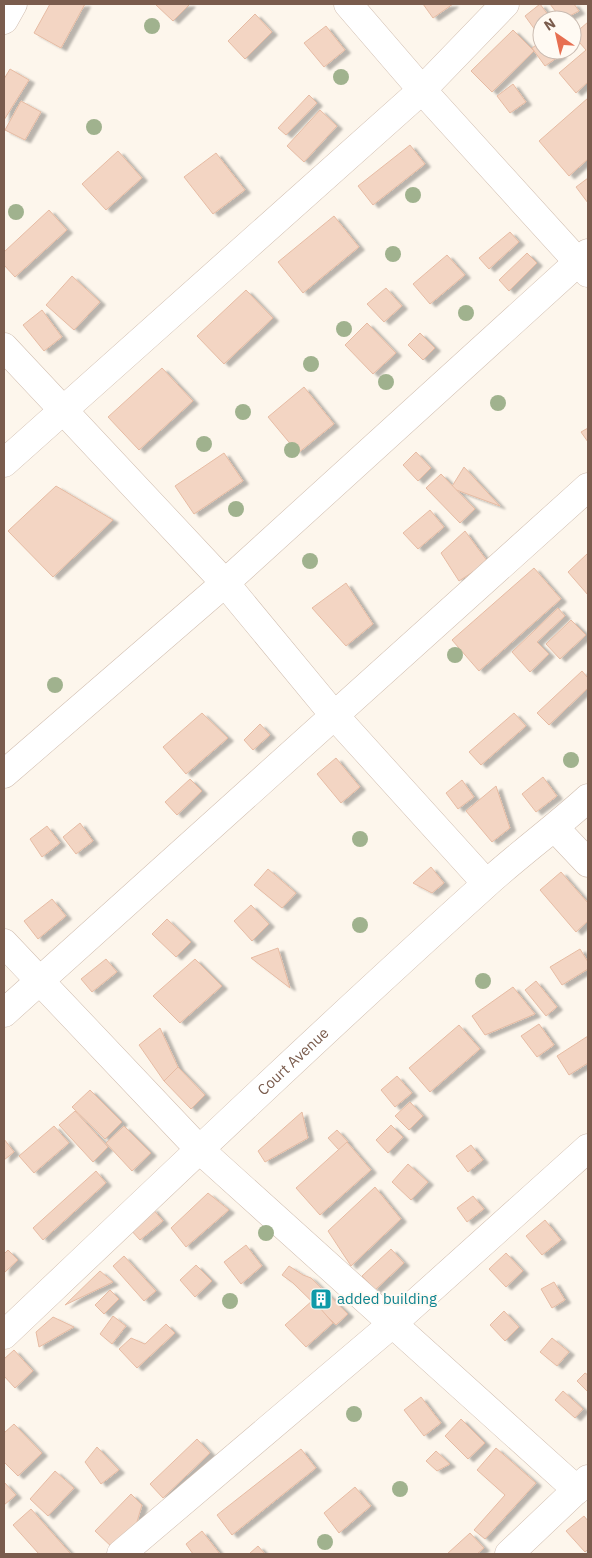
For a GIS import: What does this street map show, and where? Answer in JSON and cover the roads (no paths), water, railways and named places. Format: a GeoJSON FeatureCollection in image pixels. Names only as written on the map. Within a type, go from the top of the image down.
{"type":"FeatureCollection","features":[{"type":"Feature","properties":{"kind":"street"},"geometry":{"type":"LineString","coordinates":[[4,20],[14,4]]}},
{"type":"Feature","properties":{"kind":"street"},"geometry":{"type":"LineString","coordinates":[[4,774],[225,583],[585,263],[422,90],[348,4]]}},
{"type":"Feature","properties":{"kind":"street"},"geometry":{"type":"LineString","coordinates":[[4,463],[422,90],[505,4]]}},
{"type":"Feature","properties":{"kind":"street"},"geometry":{"type":"LineString","coordinates":[[4,347],[225,583],[334,715],[486,883]]}},
{"type":"Feature","properties":{"kind":"street"},"geometry":{"type":"LineString","coordinates":[[4,1013],[588,487]]}},
{"type":"Feature","properties":{"kind":"street","name":"Court Avenue"},"geometry":{"type":"LineString","coordinates":[[4,1335],[199,1149],[486,883],[556,828],[588,798]]}},
{"type":"Feature","properties":{"kind":"street"},"geometry":{"type":"LineString","coordinates":[[556,828],[588,863]]}},
{"type":"Feature","properties":{"kind":"street"},"geometry":{"type":"LineString","coordinates":[[4,943],[199,1149],[391,1325],[582,1484],[509,1554]]}},
{"type":"Feature","properties":{"kind":"street"},"geometry":{"type":"LineString","coordinates":[[121,1554],[391,1325],[588,1148]]}},
{"type":"Feature","properties":{"kind":"place","name":"added building"},"geometry":{"type":"Point","coordinates":[321,1299]}}]}
